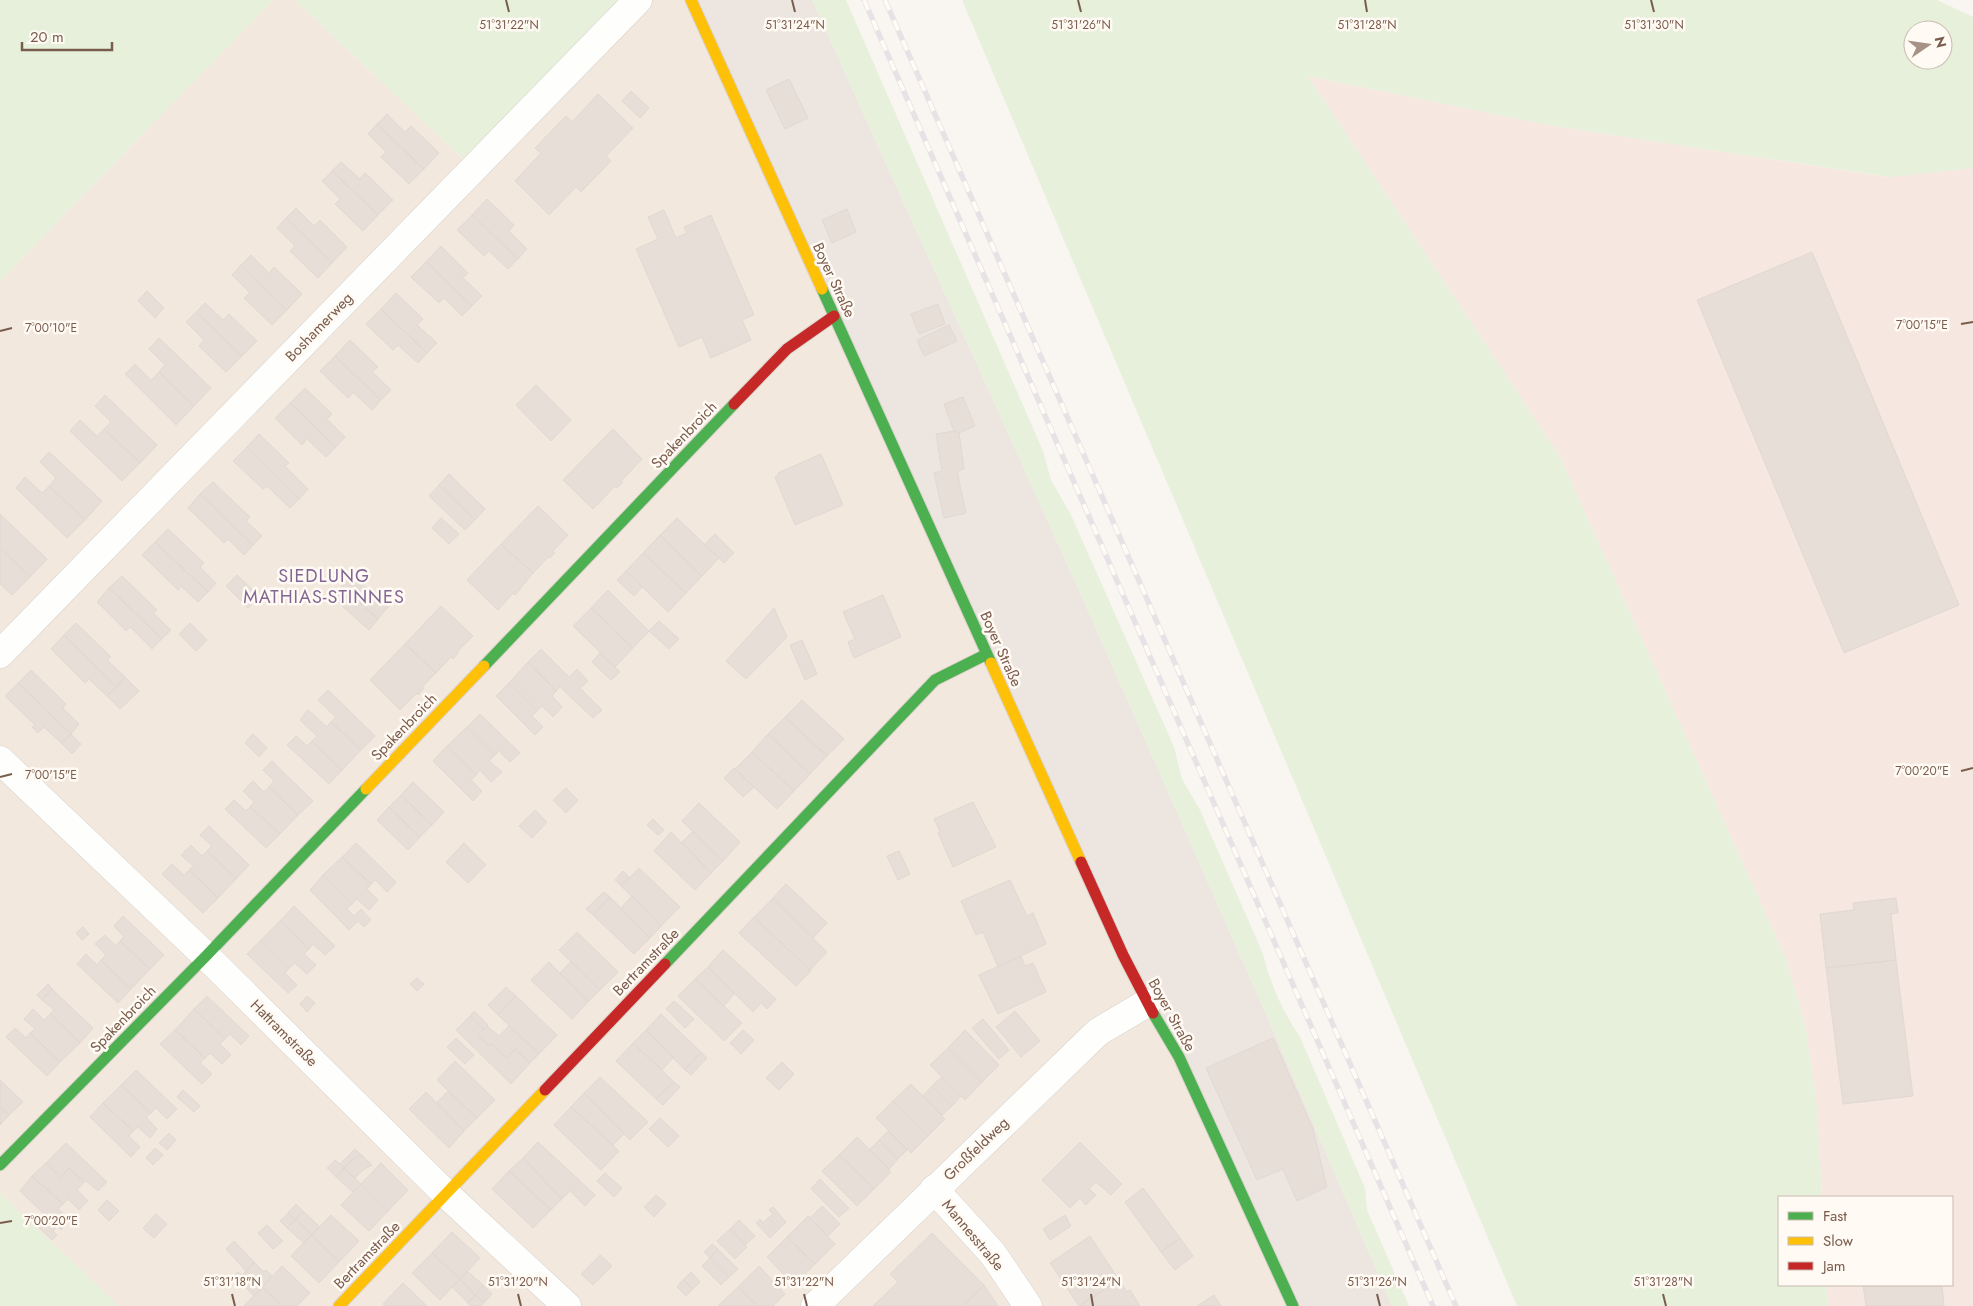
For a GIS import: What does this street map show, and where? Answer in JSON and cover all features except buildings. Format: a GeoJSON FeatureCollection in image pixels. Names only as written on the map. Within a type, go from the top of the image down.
{"type":"FeatureCollection","features":[{"type":"Feature","properties":{"kind":"street","name":"Boshamerweg"},"geometry":{"type":"LineString","coordinates":[[0,654],[638,0]]}},
{"type":"Feature","properties":{"kind":"street","name":"Boyer Straße"},"geometry":{"type":"LineString","coordinates":[[691,0],[1123,955],[1147,1004],[1179,1056],[1293,1306]]}},
{"type":"Feature","properties":{"kind":"street","name":"Spakenbroich"},"geometry":{"type":"LineString","coordinates":[[0,1165],[206,956],[787,349],[834,316]]}},
{"type":"Feature","properties":{"kind":"street","name":"Bertramstraße"},"geometry":{"type":"LineString","coordinates":[[339,1306],[936,680],[987,654]]}},
{"type":"Feature","properties":{"kind":"street","name":"Hattramstraße"},"geometry":{"type":"LineString","coordinates":[[0,760],[206,956],[446,1194],[567,1306]]}},
{"type":"Feature","properties":{"kind":"street","name":"Großfeldweg"},"geometry":{"type":"LineString","coordinates":[[815,1306],[1098,1032],[1147,1004]]}},
{"type":"Feature","properties":{"kind":"street","name":"Mannesstraße"},"geometry":{"type":"LineString","coordinates":[[934,1189],[993,1254],[1028,1306]]}},
{"type":"Feature","properties":{"kind":"shaded area"},"geometry":{"type":"Polygon","coordinates":[[[273,0],[295,0],[474,169],[638,0],[690,0],[1293,1306],[0,1306],[0,281],[273,0]]]}},
{"type":"Feature","properties":{"kind":"shaded area"},"geometry":{"type":"Polygon","coordinates":[[[691,0],[812,0],[1078,588],[1273,1030],[1392,1306],[1293,1306],[691,0]]]}},
{"type":"Feature","properties":{"kind":"shaded area"},"geometry":{"type":"Polygon","coordinates":[[[1308,76],[1548,125],[1888,177],[1973,168],[1973,1306],[1828,1306],[1826,1286],[1953,1286],[1953,1196],[1822,1196],[1817,1108],[1806,1029],[1786,959],[1560,457],[1308,76]]]}},
{"type":"Feature","properties":{"kind":"green space"},"geometry":{"type":"Polygon","coordinates":[[[0,0],[273,0],[0,281],[0,0]]]}},
{"type":"Feature","properties":{"kind":"green space"},"geometry":{"type":"Polygon","coordinates":[[[295,0],[638,0],[474,169],[295,0]]]}},
{"type":"Feature","properties":{"kind":"green space"},"geometry":{"type":"Polygon","coordinates":[[[812,0],[846,0],[1043,451],[1051,480],[1071,515],[1174,747],[1182,779],[1200,810],[1263,954],[1269,976],[1278,997],[1300,1037],[1365,1188],[1367,1210],[1409,1306],[1392,1306],[1273,1030],[1078,588],[812,0]]]}},
{"type":"Feature","properties":{"kind":"green space"},"geometry":{"type":"Polygon","coordinates":[[[962,0],[1937,0],[1973,17],[1973,168],[1889,177],[1548,125],[1308,76],[1560,457],[1786,959],[1806,1029],[1817,1108],[1822,1196],[1778,1196],[1778,1286],[1826,1286],[1828,1306],[1517,1306],[962,0]]]}},
{"type":"Feature","properties":{"kind":"green space"},"geometry":{"type":"Polygon","coordinates":[[[0,1193],[119,1306],[0,1306],[0,1193]]]}},
{"type":"Feature","properties":{"kind":"railway"},"geometry":{"type":"LineString","coordinates":[[864,0],[1433,1306]]}},
{"type":"Feature","properties":{"kind":"railway"},"geometry":{"type":"LineString","coordinates":[[885,0],[1456,1306]]}},
{"type":"Feature","properties":{"kind":"traffic: fast"},"geometry":{"type":"LineString","coordinates":[[822,289],[991,663]]}},
{"type":"Feature","properties":{"kind":"traffic: fast"},"geometry":{"type":"LineString","coordinates":[[484,666],[734,404]]}},
{"type":"Feature","properties":{"kind":"traffic: fast"},"geometry":{"type":"LineString","coordinates":[[665,964],[935,680],[987,654]]}},
{"type":"Feature","properties":{"kind":"traffic: fast"},"geometry":{"type":"LineString","coordinates":[[0,1165],[206,956],[366,789]]}},
{"type":"Feature","properties":{"kind":"traffic: fast"},"geometry":{"type":"LineString","coordinates":[[1153,1013],[1179,1057],[1293,1306]]}},
{"type":"Feature","properties":{"kind":"traffic: slow"},"geometry":{"type":"LineString","coordinates":[[691,0],[822,289]]}},
{"type":"Feature","properties":{"kind":"traffic: slow"},"geometry":{"type":"LineString","coordinates":[[991,663],[1081,862]]}},
{"type":"Feature","properties":{"kind":"traffic: slow"},"geometry":{"type":"LineString","coordinates":[[366,789],[484,666]]}},
{"type":"Feature","properties":{"kind":"traffic: slow"},"geometry":{"type":"LineString","coordinates":[[339,1306],[545,1090]]}},
{"type":"Feature","properties":{"kind":"traffic: jam"},"geometry":{"type":"LineString","coordinates":[[734,404],[787,349],[834,316]]}},
{"type":"Feature","properties":{"kind":"traffic: jam"},"geometry":{"type":"LineString","coordinates":[[1081,862],[1123,955],[1153,1013]]}},
{"type":"Feature","properties":{"kind":"traffic: jam"},"geometry":{"type":"LineString","coordinates":[[545,1090],[665,964]]}},
{"type":"Feature","properties":{"kind":"district","name":"SIEDLUNG MATHIAS-STINNES"},"geometry":{"type":"Point","coordinates":[324,586]}}]}
